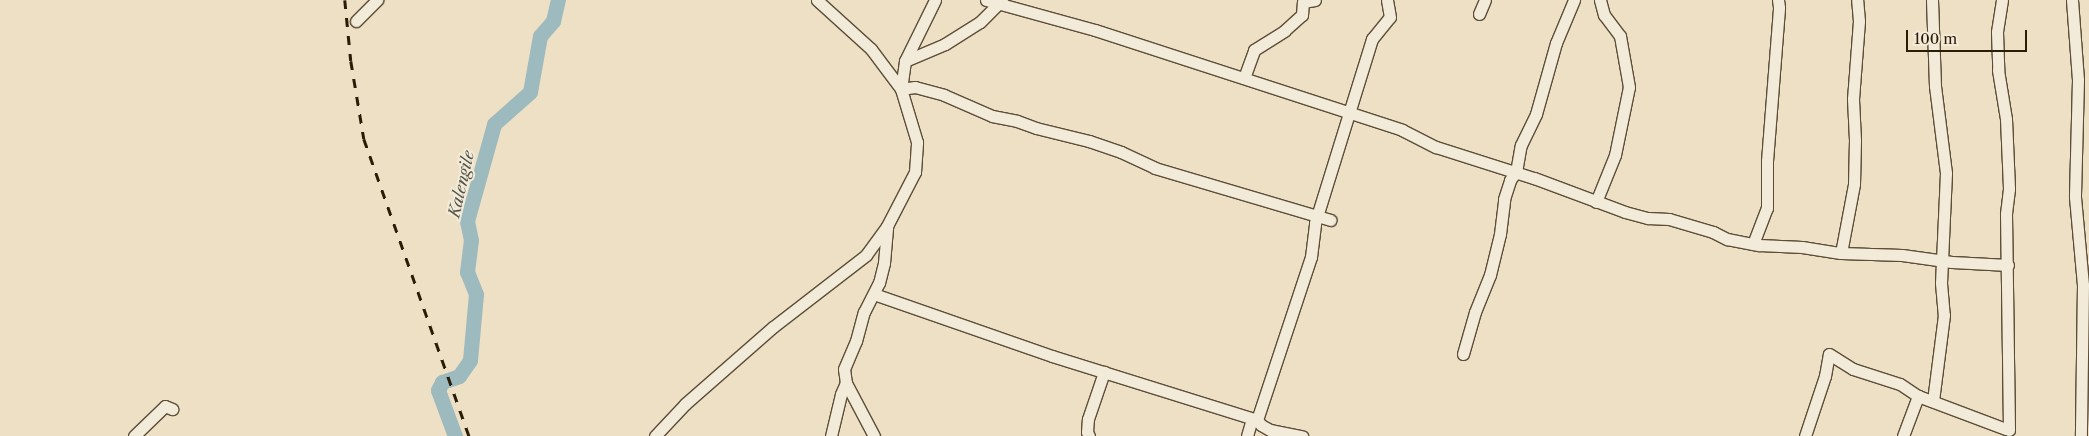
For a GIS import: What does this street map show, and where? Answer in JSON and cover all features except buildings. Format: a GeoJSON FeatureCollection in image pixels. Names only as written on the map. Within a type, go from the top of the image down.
{"type":"FeatureCollection","features":[{"type":"Feature","properties":{"kind":"street"},"geometry":{"type":"LineString","coordinates":[[356,21],[377,0]]}},
{"type":"Feature","properties":{"kind":"street"},"geometry":{"type":"LineString","coordinates":[[655,436],[685,404],[773,327],[866,255],[888,226],[915,172],[917,142],[901,89],[870,49],[817,0]]}},
{"type":"Feature","properties":{"kind":"street"},"geometry":{"type":"LineString","coordinates":[[901,89],[905,61],[935,0]]}},
{"type":"Feature","properties":{"kind":"street"},"geometry":{"type":"LineString","coordinates":[[986,0],[1001,2],[1095,30],[1349,112],[1402,130],[1436,147],[1516,172],[1596,202],[1648,218],[1669,219],[1713,232],[1727,239],[1753,244],[1841,253],[1902,255],[1942,261],[2008,265]]}},
{"type":"Feature","properties":{"kind":"street"},"geometry":{"type":"LineString","coordinates":[[1244,78],[1254,50],[1284,31],[1302,15],[1303,2],[1315,0]]}},
{"type":"Feature","properties":{"kind":"street"},"geometry":{"type":"LineString","coordinates":[[1247,436],[1255,419],[1311,257],[1317,216],[1372,39],[1390,17],[1387,0]]}},
{"type":"Feature","properties":{"kind":"street"},"geometry":{"type":"LineString","coordinates":[[1480,14],[1485,0]]}},
{"type":"Feature","properties":{"kind":"street"},"geometry":{"type":"LineString","coordinates":[[1463,354],[1478,303],[1490,275],[1500,234],[1504,199],[1510,180],[1516,172],[1521,146],[1536,114],[1556,43],[1574,0]]}},
{"type":"Feature","properties":{"kind":"street"},"geometry":{"type":"LineString","coordinates":[[1596,202],[1615,155],[1630,86],[1620,36],[1604,15],[1600,0]]}},
{"type":"Feature","properties":{"kind":"street"},"geometry":{"type":"LineString","coordinates":[[1753,244],[1767,208],[1767,161],[1778,0]]}},
{"type":"Feature","properties":{"kind":"street"},"geometry":{"type":"LineString","coordinates":[[1841,253],[1854,184],[1855,140],[1853,99],[1859,21],[1858,0]]}},
{"type":"Feature","properties":{"kind":"street"},"geometry":{"type":"LineString","coordinates":[[1932,0],[1934,86],[1946,174],[1942,261],[1944,315],[1933,400]]}},
{"type":"Feature","properties":{"kind":"street"},"geometry":{"type":"LineString","coordinates":[[1805,436],[1825,376],[1829,354],[1853,369],[1891,384],[1900,384],[1918,396],[1933,400],[2008,430],[2008,265],[2006,214],[2009,189],[2006,119],[1998,70],[1998,32],[2002,0]]}},
{"type":"Feature","properties":{"kind":"street"},"geometry":{"type":"LineString","coordinates":[[2072,0],[2078,80],[2075,196],[2083,285],[2081,436]]}},
{"type":"Feature","properties":{"kind":"street"},"geometry":{"type":"LineString","coordinates":[[905,61],[945,44],[980,22],[1001,2]]}},
{"type":"Feature","properties":{"kind":"street"},"geometry":{"type":"LineString","coordinates":[[901,89],[915,87],[934,92],[992,116],[1018,121],[1036,128],[1089,141],[1121,152],[1156,168],[1330,220]]}},
{"type":"Feature","properties":{"kind":"street"},"geometry":{"type":"LineString","coordinates":[[874,436],[846,383],[844,369],[856,341],[864,312],[874,294],[884,262],[888,226]]}},
{"type":"Feature","properties":{"kind":"street"},"geometry":{"type":"LineString","coordinates":[[874,294],[1104,372],[1255,419],[1260,425],[1270,430],[1302,436]]}},
{"type":"Feature","properties":{"kind":"street"},"geometry":{"type":"LineString","coordinates":[[1089,436],[1087,432],[1088,418],[1104,372]]}},
{"type":"Feature","properties":{"kind":"street"},"geometry":{"type":"LineString","coordinates":[[831,436],[841,394],[846,383]]}},
{"type":"Feature","properties":{"kind":"street"},"geometry":{"type":"LineString","coordinates":[[1903,436],[1918,396]]}},
{"type":"Feature","properties":{"kind":"street"},"geometry":{"type":"LineString","coordinates":[[134,436],[166,406],[172,409]]}},
{"type":"Feature","properties":{"kind":"waterway","name":"Kalengile"},"geometry":{"type":"LineString","coordinates":[[455,436],[438,390],[442,382],[459,376],[470,360],[476,294],[467,272],[471,240],[467,221],[494,124],[530,92],[540,36],[553,21],[558,0]]}},
{"type":"Feature","properties":{"kind":"railway"},"geometry":{"type":"LineString","coordinates":[[345,0],[351,61],[364,139],[469,436]]}}]}
